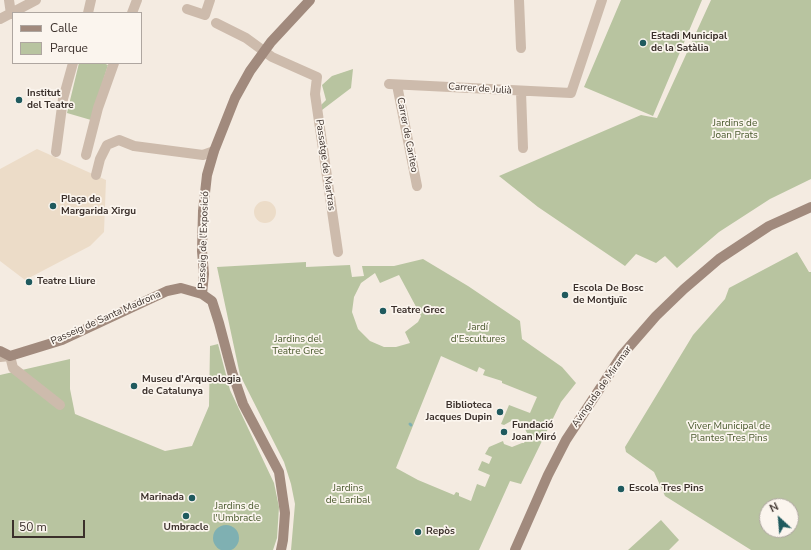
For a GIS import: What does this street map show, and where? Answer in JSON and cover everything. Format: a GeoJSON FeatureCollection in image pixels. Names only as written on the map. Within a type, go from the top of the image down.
{"type":"FeatureCollection","features":[{"type":"Feature","properties":{"kind":"street"},"geometry":{"type":"LineString","coordinates":[[0,19],[10,14],[9,0]]}},
{"type":"Feature","properties":{"kind":"street"},"geometry":{"type":"LineString","coordinates":[[14,12],[36,0]]}},
{"type":"Feature","properties":{"kind":"street"},"geometry":{"type":"LineString","coordinates":[[88,12],[91,0]]}},
{"type":"Feature","properties":{"kind":"street"},"geometry":{"type":"LineString","coordinates":[[132,12],[137,0]]}},
{"type":"Feature","properties":{"kind":"street"},"geometry":{"type":"LineString","coordinates":[[187,9],[205,15],[210,0]]}},
{"type":"Feature","properties":{"kind":"street"},"geometry":{"type":"LineString","coordinates":[[519,0],[521,48]]}},
{"type":"Feature","properties":{"kind":"street","name":"Carrer de Julià"},"geometry":{"type":"LineString","coordinates":[[393,84],[521,92],[571,93],[602,0]]}},
{"type":"Feature","properties":{"kind":"street","name":"Passeig de l'Exposició"},"geometry":{"type":"LineString","coordinates":[[202,294],[204,274],[202,251],[203,211],[207,175],[214,151],[235,98],[264,50],[308,1]]}},
{"type":"Feature","properties":{"kind":"street"},"geometry":{"type":"LineString","coordinates":[[216,23],[246,38],[264,50]]}},
{"type":"Feature","properties":{"kind":"street","name":"Passatge de Martras"},"geometry":{"type":"LineString","coordinates":[[264,50],[272,58],[317,77],[315,94],[338,252]]}},
{"type":"Feature","properties":{"kind":"street"},"geometry":{"type":"LineString","coordinates":[[56,152],[63,99],[74,64]]}},
{"type":"Feature","properties":{"kind":"street"},"geometry":{"type":"LineString","coordinates":[[86,155],[98,108],[114,64]]}},
{"type":"Feature","properties":{"kind":"street","name":"Carrer de Cariteo"},"geometry":{"type":"LineString","coordinates":[[393,84],[417,186]]}},
{"type":"Feature","properties":{"kind":"street"},"geometry":{"type":"LineString","coordinates":[[521,92],[523,148]]}},
{"type":"Feature","properties":{"kind":"street"},"geometry":{"type":"LineString","coordinates":[[96,175],[100,159],[107,145],[119,140],[134,146],[203,155],[214,151]]}},
{"type":"Feature","properties":{"kind":"street","name":"Avinguda de Miramar"},"geometry":{"type":"LineString","coordinates":[[515,550],[548,475],[566,440],[627,350],[673,300],[719,259],[770,226],[811,206]]}},
{"type":"Feature","properties":{"kind":"street","name":"Passeig de Santa Madrona"},"geometry":{"type":"LineString","coordinates":[[5,357],[62,340],[167,291],[181,288],[202,294]]}},
{"type":"Feature","properties":{"kind":"street"},"geometry":{"type":"LineString","coordinates":[[202,294],[212,301],[220,323],[232,372],[243,404],[278,472],[285,512],[284,540],[281,550]]}},
{"type":"Feature","properties":{"kind":"street"},"geometry":{"type":"LineString","coordinates":[[0,351],[13,368],[60,405]]}},
{"type":"Feature","properties":{"kind":"green space","name":"Estadi Municipal de la Satàlia"},"geometry":{"type":"Polygon","coordinates":[[[621,0],[702,0],[653,116],[584,87],[621,0]]]}},
{"type":"Feature","properties":{"kind":"green space","name":"Jardins de Joan Prats"},"geometry":{"type":"Polygon","coordinates":[[[711,0],[811,0],[811,179],[770,199],[719,232],[677,268],[665,256],[656,263],[636,254],[625,266],[538,207],[499,176],[641,115],[657,118],[711,0]]]}},
{"type":"Feature","properties":{"kind":"green space"},"geometry":{"type":"Polygon","coordinates":[[[79,64],[108,65],[91,120],[67,113],[79,64]]]}},
{"type":"Feature","properties":{"kind":"green space"},"geometry":{"type":"Polygon","coordinates":[[[353,69],[351,88],[322,110],[321,105],[326,100],[322,85],[332,76],[353,69]]]}},
{"type":"Feature","properties":{"kind":"green space","name":"Viver Municipal de Plantes Tres Pins"},"geometry":{"type":"Polygon","coordinates":[[[797,252],[809,272],[811,272],[811,550],[751,550],[665,496],[654,472],[626,452],[625,447],[693,335],[725,299],[729,288],[797,252]]]}},
{"type":"Feature","properties":{"kind":"green space"},"geometry":{"type":"Polygon","coordinates":[[[423,259],[468,286],[520,321],[522,339],[562,367],[576,383],[561,402],[521,484],[510,481],[479,550],[291,550],[295,504],[291,484],[284,462],[240,375],[217,267],[306,262],[306,267],[350,265],[352,277],[364,276],[362,266],[394,266],[423,259]],[[375,273],[361,283],[354,297],[352,312],[358,329],[370,341],[384,347],[396,347],[410,343],[405,332],[418,322],[421,316],[399,275],[380,283],[375,273]],[[441,356],[396,468],[418,480],[454,495],[456,492],[459,493],[459,496],[471,501],[477,484],[485,487],[490,475],[478,470],[482,461],[489,464],[492,457],[485,454],[489,447],[503,441],[504,444],[512,447],[524,443],[528,435],[522,423],[513,420],[504,425],[501,424],[509,405],[530,413],[537,397],[502,383],[502,381],[483,375],[485,370],[479,367],[477,372],[441,356]]]}},
{"type":"Feature","properties":{"kind":"green space","name":"Jardins de l'Umbracle"},"geometry":{"type":"Polygon","coordinates":[[[218,344],[230,390],[274,483],[279,507],[277,538],[273,550],[0,550],[0,375],[70,359],[70,389],[75,414],[165,451],[192,446],[209,406],[210,346],[218,344]]]}},
{"type":"Feature","properties":{"kind":"green space"},"geometry":{"type":"Polygon","coordinates":[[[661,520],[679,540],[669,550],[628,550],[661,520]]]}},
{"type":"Feature","properties":{"kind":"shaded area","name":"Plaça de Margarida Xirgu"},"geometry":{"type":"Polygon","coordinates":[[[37,149],[106,180],[104,232],[90,246],[25,280],[0,261],[0,169],[37,149]]]}},
{"type":"Feature","properties":{"kind":"shaded area"},"geometry":{"type":"Polygon","coordinates":[[[265,201],[273,204],[276,212],[273,220],[265,223],[257,220],[254,212],[257,204],[265,201]]]}},
{"type":"Feature","properties":{"kind":"water"},"geometry":{"type":"Polygon","coordinates":[[[226,525],[235,529],[239,538],[235,547],[226,551],[217,547],[213,538],[217,529],[226,525]]]}},
{"type":"Feature","properties":{"kind":"place","name":"Estadi Municipal de la Satàlia"},"geometry":{"type":"Point","coordinates":[643,43]}},
{"type":"Feature","properties":{"kind":"place","name":"Institut del Teatre"},"geometry":{"type":"Point","coordinates":[19,100]}},
{"type":"Feature","properties":{"kind":"place","name":"Plaça de Margarida Xirgu"},"geometry":{"type":"Point","coordinates":[53,206]}},
{"type":"Feature","properties":{"kind":"place","name":"Teatre Lliure"},"geometry":{"type":"Point","coordinates":[29,282]}},
{"type":"Feature","properties":{"kind":"place","name":"Escola De Bosc de Montjuïc"},"geometry":{"type":"Point","coordinates":[565,295]}},
{"type":"Feature","properties":{"kind":"place","name":"Teatre Grec"},"geometry":{"type":"Point","coordinates":[383,311]}},
{"type":"Feature","properties":{"kind":"place","name":"Museu d'Arqueologia de Catalunya"},"geometry":{"type":"Point","coordinates":[134,386]}},
{"type":"Feature","properties":{"kind":"place","name":"Biblioteca Jacques Dupin"},"geometry":{"type":"Point","coordinates":[500,412]}},
{"type":"Feature","properties":{"kind":"place","name":"Fundació Joan Miró"},"geometry":{"type":"Point","coordinates":[504,432]}},
{"type":"Feature","properties":{"kind":"place","name":"Escola Tres Pins"},"geometry":{"type":"Point","coordinates":[621,489]}},
{"type":"Feature","properties":{"kind":"place","name":"Marinada"},"geometry":{"type":"Point","coordinates":[192,498]}},
{"type":"Feature","properties":{"kind":"place","name":"Umbracle"},"geometry":{"type":"Point","coordinates":[186,516]}},
{"type":"Feature","properties":{"kind":"place","name":"Repòs"},"geometry":{"type":"Point","coordinates":[418,532]}},
{"type":"Feature","properties":{"kind":"park label","name":"Jardí d'Escultures"},"geometry":{"type":"Point","coordinates":[478,334]}},
{"type":"Feature","properties":{"kind":"park label","name":"Jardins del Teatre Grec"},"geometry":{"type":"Point","coordinates":[298,346]}},
{"type":"Feature","properties":{"kind":"park label","name":"Jardins de Laribal"},"geometry":{"type":"Point","coordinates":[348,494]}}]}
